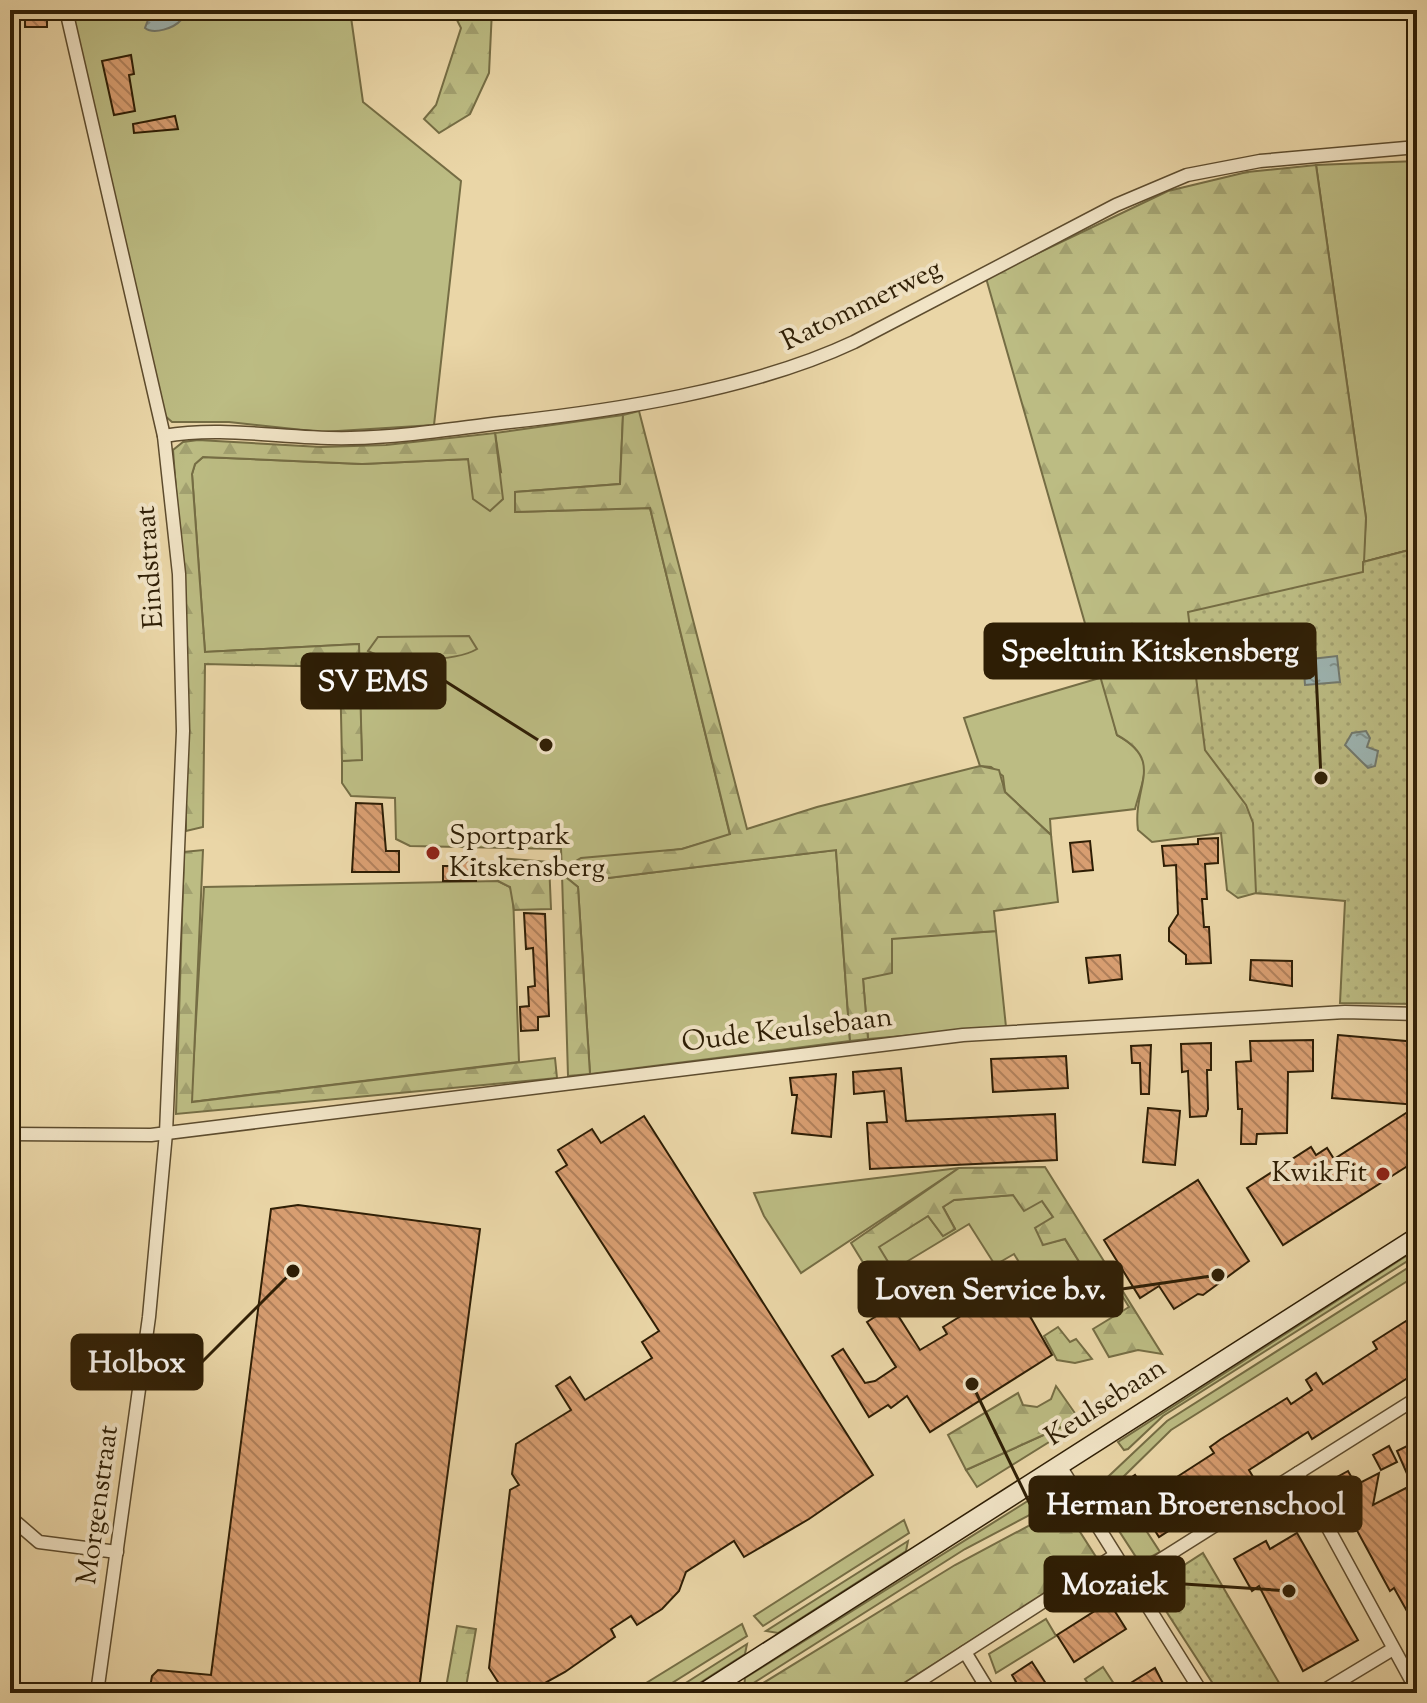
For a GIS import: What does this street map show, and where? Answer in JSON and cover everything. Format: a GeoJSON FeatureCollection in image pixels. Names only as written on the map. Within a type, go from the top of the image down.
{"type":"FeatureCollection","features":[{"type":"Feature","properties":{"kind":"street","name":"Eindstraat"},"geometry":{"type":"LineString","coordinates":[[66,10],[164,436],[179,574],[183,731],[166,1133]]}},
{"type":"Feature","properties":{"kind":"street","name":"Ratommerweg"},"geometry":{"type":"LineString","coordinates":[[164,436],[191,431],[234,431],[310,439],[381,437],[571,416],[771,375],[814,361],[854,342],[1116,205],[1187,175],[1260,161],[1417,147]]}},
{"type":"Feature","properties":{"kind":"street","name":"Oude Keulsebaan"},"geometry":{"type":"LineString","coordinates":[[10,1134],[166,1133],[963,1035],[1345,1012],[1417,1014]]}},
{"type":"Feature","properties":{"kind":"street","name":"Morgenstraat"},"geometry":{"type":"LineString","coordinates":[[97,1693],[149,1317],[166,1133]]}},
{"type":"Feature","properties":{"kind":"street","name":"Keulsebaan"},"geometry":{"type":"LineString","coordinates":[[703,1693],[1417,1237]]}},
{"type":"Feature","properties":{"kind":"street"},"geometry":{"type":"LineString","coordinates":[[1130,1579],[1417,1398]]}},
{"type":"Feature","properties":{"kind":"street"},"geometry":{"type":"LineString","coordinates":[[1060,1466],[1202,1693]]}},
{"type":"Feature","properties":{"kind":"street"},"geometry":{"type":"LineString","coordinates":[[1298,1473],[1417,1691]]}},
{"type":"Feature","properties":{"kind":"street"},"geometry":{"type":"LineString","coordinates":[[10,1517],[39,1542],[117,1552]]}},
{"type":"Feature","properties":{"kind":"street"},"geometry":{"type":"LineString","coordinates":[[901,1693],[1114,1556]]}},
{"type":"Feature","properties":{"kind":"street"},"geometry":{"type":"LineString","coordinates":[[1320,1693],[1393,1649]]}},
{"type":"Feature","properties":{"kind":"street"},"geometry":{"type":"LineString","coordinates":[[965,1652],[990,1693]]}},
{"type":"Feature","properties":{"kind":"green space"},"geometry":{"type":"Polygon","coordinates":[[[70,10],[350,10],[363,102],[461,181],[434,425],[322,432],[229,422],[172,422],[164,415],[70,10]]]}},
{"type":"Feature","properties":{"kind":"green space"},"geometry":{"type":"Polygon","coordinates":[[[452,10],[492,10],[489,73],[470,114],[439,133],[424,119],[436,105],[461,28],[452,10]]]}},
{"type":"Feature","properties":{"kind":"green space"},"geometry":{"type":"Polygon","coordinates":[[[1417,161],[1417,548],[1363,562],[1366,518],[1316,165],[1417,161]]]}},
{"type":"Feature","properties":{"kind":"green space"},"geometry":{"type":"Polygon","coordinates":[[[1316,165],[1366,518],[1364,562],[1417,548],[1319,895],[1256,893],[1238,898],[1227,890],[1221,833],[1152,842],[1138,830],[1137,814],[1144,765],[1132,745],[1117,735],[986,278],[1168,191],[1247,172],[1316,165]]]}},
{"type":"Feature","properties":{"kind":"green space"},"geometry":{"type":"Polygon","coordinates":[[[639,411],[747,829],[817,807],[980,766],[999,770],[1005,792],[1051,835],[1058,902],[994,911],[996,931],[892,939],[892,973],[863,979],[868,1039],[850,1041],[836,850],[592,880],[576,861],[581,858],[682,849],[730,834],[650,508],[515,512],[515,492],[620,484],[623,415],[639,411]]]}},
{"type":"Feature","properties":{"kind":"green space"},"geometry":{"type":"Polygon","coordinates":[[[623,415],[620,484],[516,492],[515,512],[650,508],[730,835],[682,849],[641,854],[592,880],[836,850],[850,1041],[590,1074],[578,887],[562,874],[561,849],[410,846],[396,839],[395,798],[351,796],[342,783],[342,761],[362,759],[358,644],[205,652],[192,474],[195,464],[203,457],[362,464],[469,459],[501,472],[495,433],[623,415]]]}},
{"type":"Feature","properties":{"kind":"green space"},"geometry":{"type":"Polygon","coordinates":[[[495,433],[503,499],[490,511],[473,499],[468,459],[362,464],[203,457],[195,464],[192,474],[205,652],[359,644],[362,760],[342,761],[340,667],[205,664],[203,827],[186,831],[186,623],[173,450],[183,442],[198,440],[321,447],[386,445],[495,433]]]}},
{"type":"Feature","properties":{"kind":"green space"},"geometry":{"type":"Polygon","coordinates":[[[1417,548],[1417,1004],[1340,1003],[1345,901],[1256,893],[1253,823],[1246,805],[1205,750],[1188,612],[1363,572],[1363,562],[1417,548]]]}},
{"type":"Feature","properties":{"kind":"green space"},"geometry":{"type":"Polygon","coordinates":[[[469,636],[477,649],[439,659],[392,658],[368,651],[378,637],[469,636]]]}},
{"type":"Feature","properties":{"kind":"green space"},"geometry":{"type":"Polygon","coordinates":[[[1103,677],[1117,735],[1138,750],[1144,766],[1135,809],[1050,819],[1051,835],[1005,792],[1003,776],[991,767],[980,766],[964,718],[1103,677]]]}},
{"type":"Feature","properties":{"kind":"green space"},"geometry":{"type":"Polygon","coordinates":[[[203,850],[192,1102],[555,1058],[557,1078],[176,1114],[184,852],[203,850]]]}},
{"type":"Feature","properties":{"kind":"green space"},"geometry":{"type":"Polygon","coordinates":[[[497,858],[549,862],[551,909],[514,910],[510,887],[498,881],[497,858]]]}},
{"type":"Feature","properties":{"kind":"green space"},"geometry":{"type":"Polygon","coordinates":[[[562,874],[578,887],[590,1074],[568,1076],[562,874]]]}},
{"type":"Feature","properties":{"kind":"green space"},"geometry":{"type":"Polygon","coordinates":[[[498,881],[510,887],[513,894],[519,1062],[191,1102],[204,887],[498,881]]]}},
{"type":"Feature","properties":{"kind":"green space"},"geometry":{"type":"Polygon","coordinates":[[[996,931],[1006,1027],[868,1039],[863,979],[891,972],[891,938],[996,931]]]}},
{"type":"Feature","properties":{"kind":"green space"},"geometry":{"type":"Polygon","coordinates":[[[1045,1167],[1162,1354],[1138,1350],[1109,1357],[1093,1329],[1129,1307],[1109,1275],[1093,1284],[1065,1239],[1043,1245],[1035,1228],[1053,1217],[1042,1201],[1024,1211],[1013,1195],[954,1200],[943,1207],[955,1229],[943,1236],[928,1216],[879,1247],[893,1270],[875,1282],[851,1243],[959,1168],[1045,1167]]]}},
{"type":"Feature","properties":{"kind":"green space"},"geometry":{"type":"Polygon","coordinates":[[[959,1168],[801,1273],[764,1216],[754,1193],[959,1168]]]}},
{"type":"Feature","properties":{"kind":"green space"},"geometry":{"type":"Polygon","coordinates":[[[1013,1195],[1042,1201],[1053,1217],[1043,1244],[1065,1239],[1093,1284],[1048,1310],[1014,1254],[995,1265],[969,1224],[893,1270],[878,1247],[928,1216],[943,1236],[955,1229],[943,1207],[954,1200],[1013,1195]]]}},
{"type":"Feature","properties":{"kind":"green space"},"geometry":{"type":"Polygon","coordinates":[[[1417,1249],[1417,1255],[1163,1416],[1128,1449],[1124,1450],[1118,1442],[1417,1249]]]}},
{"type":"Feature","properties":{"kind":"green space"},"geometry":{"type":"Polygon","coordinates":[[[1417,1262],[1417,1275],[1171,1430],[1116,1484],[1160,1552],[1147,1559],[1136,1557],[1093,1491],[1167,1421],[1417,1262]]]}},
{"type":"Feature","properties":{"kind":"green space"},"geometry":{"type":"Polygon","coordinates":[[[1058,1327],[1070,1342],[1076,1339],[1092,1359],[1075,1363],[1057,1360],[1044,1336],[1058,1327]]]}},
{"type":"Feature","properties":{"kind":"green space"},"geometry":{"type":"Polygon","coordinates":[[[1056,1386],[1079,1419],[966,1470],[948,1435],[1018,1393],[1023,1405],[1037,1407],[1051,1399],[1056,1386]]]}},
{"type":"Feature","properties":{"kind":"green space"},"geometry":{"type":"Polygon","coordinates":[[[1079,1419],[1086,1419],[977,1487],[966,1470],[1079,1419]]]}},
{"type":"Feature","properties":{"kind":"green space"},"geometry":{"type":"Polygon","coordinates":[[[1053,1491],[1066,1496],[965,1549],[744,1689],[745,1678],[1039,1494],[1053,1491]]]}},
{"type":"Feature","properties":{"kind":"green space"},"geometry":{"type":"Polygon","coordinates":[[[1064,1507],[1098,1560],[888,1693],[747,1693],[955,1565],[1064,1507]]]}},
{"type":"Feature","properties":{"kind":"green space"},"geometry":{"type":"Polygon","coordinates":[[[904,1520],[909,1533],[763,1626],[754,1616],[904,1520]]]}},
{"type":"Feature","properties":{"kind":"green space"},"geometry":{"type":"Polygon","coordinates":[[[908,1541],[906,1551],[778,1633],[766,1631],[908,1541]]]}},
{"type":"Feature","properties":{"kind":"green space"},"geometry":{"type":"Polygon","coordinates":[[[1203,1553],[1285,1693],[1219,1693],[1155,1594],[1158,1582],[1203,1553]]]}},
{"type":"Feature","properties":{"kind":"green space"},"geometry":{"type":"Polygon","coordinates":[[[1046,1619],[1056,1636],[996,1673],[989,1654],[1046,1619]]]}},
{"type":"Feature","properties":{"kind":"green space"},"geometry":{"type":"Polygon","coordinates":[[[742,1624],[747,1636],[656,1693],[630,1693],[742,1624]]]}},
{"type":"Feature","properties":{"kind":"green space"},"geometry":{"type":"Polygon","coordinates":[[[457,1626],[476,1629],[465,1693],[445,1693],[457,1626]]]}},
{"type":"Feature","properties":{"kind":"green space"},"geometry":{"type":"Polygon","coordinates":[[[747,1644],[745,1654],[684,1693],[670,1693],[747,1644]]]}},
{"type":"Feature","properties":{"kind":"green space"},"geometry":{"type":"Polygon","coordinates":[[[1103,1667],[1120,1693],[1094,1693],[1085,1679],[1103,1667]]]}},
{"type":"Feature","properties":{"kind":"water"},"geometry":{"type":"Polygon","coordinates":[[[169,10],[177,11],[181,20],[178,23],[158,31],[145,28],[148,20],[159,19],[169,10]]]}},
{"type":"Feature","properties":{"kind":"water"},"geometry":{"type":"Polygon","coordinates":[[[1337,656],[1340,682],[1305,685],[1303,660],[1337,656]]]}},
{"type":"Feature","properties":{"kind":"water"},"geometry":{"type":"Polygon","coordinates":[[[1366,731],[1370,738],[1367,747],[1378,751],[1375,766],[1368,768],[1345,745],[1352,733],[1366,731]]]}},
{"type":"Feature","properties":{"kind":"building"},"geometry":{"type":"Polygon","coordinates":[[[25,10],[47,10],[47,27],[25,27],[25,10]]]}},
{"type":"Feature","properties":{"kind":"building"},"geometry":{"type":"Polygon","coordinates":[[[131,55],[134,74],[129,75],[135,111],[114,115],[102,61],[131,55]]]}},
{"type":"Feature","properties":{"kind":"building"},"geometry":{"type":"Polygon","coordinates":[[[175,116],[178,129],[134,133],[133,124],[175,116]]]}},
{"type":"Feature","properties":{"kind":"building"},"geometry":{"type":"Polygon","coordinates":[[[356,803],[382,804],[386,851],[399,851],[399,872],[352,872],[356,803]]]}},
{"type":"Feature","properties":{"kind":"building"},"geometry":{"type":"Polygon","coordinates":[[[1218,838],[1218,863],[1205,864],[1207,899],[1202,899],[1204,927],[1209,927],[1211,963],[1186,964],[1186,955],[1169,941],[1169,928],[1178,914],[1176,865],[1164,866],[1162,846],[1198,844],[1198,839],[1218,838]]]}},
{"type":"Feature","properties":{"kind":"building"},"geometry":{"type":"Polygon","coordinates":[[[1090,841],[1093,870],[1073,872],[1070,843],[1090,841]]]}},
{"type":"Feature","properties":{"kind":"building"},"geometry":{"type":"Polygon","coordinates":[[[476,859],[476,881],[443,881],[443,866],[453,866],[453,860],[476,859]]]}},
{"type":"Feature","properties":{"kind":"building"},"geometry":{"type":"Polygon","coordinates":[[[524,913],[545,914],[549,1016],[538,1017],[538,1030],[521,1031],[520,1007],[529,1006],[528,987],[535,986],[533,948],[526,949],[524,913]]]}},
{"type":"Feature","properties":{"kind":"building"},"geometry":{"type":"Polygon","coordinates":[[[1120,955],[1122,979],[1089,983],[1086,958],[1120,955]]]}},
{"type":"Feature","properties":{"kind":"building"},"geometry":{"type":"Polygon","coordinates":[[[1251,960],[1292,961],[1292,986],[1250,980],[1251,960]]]}},
{"type":"Feature","properties":{"kind":"building"},"geometry":{"type":"Polygon","coordinates":[[[1338,1035],[1417,1042],[1417,1105],[1332,1098],[1338,1035]]]}},
{"type":"Feature","properties":{"kind":"building"},"geometry":{"type":"Polygon","coordinates":[[[1313,1040],[1313,1071],[1288,1072],[1287,1133],[1257,1134],[1256,1144],[1241,1144],[1242,1109],[1238,1109],[1236,1062],[1251,1061],[1250,1041],[1313,1040]]]}},
{"type":"Feature","properties":{"kind":"building"},"geometry":{"type":"Polygon","coordinates":[[[1211,1043],[1211,1070],[1207,1070],[1208,1109],[1206,1116],[1190,1117],[1188,1071],[1182,1072],[1181,1044],[1211,1043]]]}},
{"type":"Feature","properties":{"kind":"building"},"geometry":{"type":"Polygon","coordinates":[[[1151,1045],[1149,1094],[1141,1094],[1140,1063],[1132,1063],[1131,1046],[1151,1045]]]}},
{"type":"Feature","properties":{"kind":"building"},"geometry":{"type":"Polygon","coordinates":[[[1066,1056],[1068,1088],[993,1092],[991,1059],[1066,1056]]]}},
{"type":"Feature","properties":{"kind":"building"},"geometry":{"type":"Polygon","coordinates":[[[901,1068],[906,1121],[1055,1114],[1057,1160],[870,1169],[867,1123],[887,1122],[884,1091],[854,1094],[853,1072],[901,1068]]]}},
{"type":"Feature","properties":{"kind":"building"},"geometry":{"type":"Polygon","coordinates":[[[836,1074],[831,1137],[792,1133],[797,1095],[792,1095],[790,1078],[836,1074]]]}},
{"type":"Feature","properties":{"kind":"building"},"geometry":{"type":"Polygon","coordinates":[[[1417,1106],[1417,1160],[1283,1245],[1247,1188],[1311,1147],[1316,1155],[1327,1148],[1334,1159],[1417,1106]]]}},
{"type":"Feature","properties":{"kind":"building"},"geometry":{"type":"Polygon","coordinates":[[[1148,1108],[1180,1111],[1175,1165],[1143,1162],[1148,1108]]]}},
{"type":"Feature","properties":{"kind":"building"},"geometry":{"type":"Polygon","coordinates":[[[644,1116],[873,1475],[809,1519],[744,1557],[734,1541],[686,1572],[679,1591],[662,1609],[637,1625],[631,1616],[611,1629],[615,1637],[565,1672],[527,1693],[505,1693],[489,1668],[510,1490],[519,1485],[512,1474],[516,1444],[571,1410],[556,1386],[570,1377],[585,1400],[652,1358],[642,1342],[659,1331],[556,1172],[567,1165],[558,1150],[592,1129],[601,1143],[644,1116]]]}},
{"type":"Feature","properties":{"kind":"building"},"geometry":{"type":"Polygon","coordinates":[[[1198,1180],[1249,1261],[1203,1295],[1198,1294],[1174,1309],[1159,1286],[1140,1298],[1104,1240],[1198,1180]]]}},
{"type":"Feature","properties":{"kind":"building"},"geometry":{"type":"Polygon","coordinates":[[[298,1205],[480,1229],[420,1682],[405,1693],[149,1693],[152,1676],[158,1670],[211,1675],[271,1209],[298,1205]]]}},
{"type":"Feature","properties":{"kind":"building"},"geometry":{"type":"Polygon","coordinates":[[[1002,1267],[1052,1355],[930,1432],[907,1396],[891,1408],[888,1405],[869,1417],[832,1356],[843,1349],[865,1383],[875,1381],[896,1367],[867,1322],[892,1306],[920,1350],[947,1334],[943,1327],[977,1306],[966,1288],[1002,1267]]]}},
{"type":"Feature","properties":{"kind":"building"},"geometry":{"type":"Polygon","coordinates":[[[1417,1314],[1417,1372],[1312,1439],[1308,1432],[1249,1470],[1259,1487],[1246,1495],[1240,1485],[1159,1537],[1145,1515],[1126,1523],[1108,1494],[1135,1475],[1149,1495],[1214,1453],[1210,1447],[1221,1439],[1287,1398],[1291,1404],[1312,1390],[1306,1380],[1316,1373],[1323,1384],[1377,1349],[1373,1342],[1417,1314]]]}},
{"type":"Feature","properties":{"kind":"building"},"geometry":{"type":"Polygon","coordinates":[[[1417,1441],[1417,1629],[1394,1588],[1390,1591],[1330,1481],[1348,1471],[1356,1485],[1379,1473],[1373,1505],[1412,1485],[1397,1451],[1417,1441]]]}},
{"type":"Feature","properties":{"kind":"building"},"geometry":{"type":"Polygon","coordinates":[[[1389,1446],[1397,1462],[1381,1470],[1373,1455],[1389,1446]]]}},
{"type":"Feature","properties":{"kind":"building"},"geometry":{"type":"Polygon","coordinates":[[[1297,1533],[1358,1640],[1303,1671],[1259,1586],[1252,1591],[1234,1559],[1266,1541],[1270,1549],[1297,1533]]]}},
{"type":"Feature","properties":{"kind":"building"},"geometry":{"type":"Polygon","coordinates":[[[1109,1602],[1126,1629],[1074,1662],[1057,1635],[1109,1602]]]}},
{"type":"Feature","properties":{"kind":"building"},"geometry":{"type":"Polygon","coordinates":[[[1032,1662],[1052,1693],[999,1693],[1016,1682],[1012,1675],[1032,1662]]]}},
{"type":"Feature","properties":{"kind":"building"},"geometry":{"type":"Polygon","coordinates":[[[1155,1668],[1168,1693],[1135,1693],[1129,1684],[1155,1668]]]}},
{"type":"Feature","properties":{"kind":"place","name":"SV EMS"},"geometry":{"type":"Point","coordinates":[546,745]}},
{"type":"Feature","properties":{"kind":"place","name":"Speeltuin Kitskensberg"},"geometry":{"type":"Point","coordinates":[1321,778]}},
{"type":"Feature","properties":{"kind":"place","name":"Sportpark Kitskensberg"},"geometry":{"type":"Point","coordinates":[433,853]}},
{"type":"Feature","properties":{"kind":"place","name":"KwikFit"},"geometry":{"type":"Point","coordinates":[1383,1174]}},
{"type":"Feature","properties":{"kind":"place","name":"Holbox"},"geometry":{"type":"Point","coordinates":[293,1271]}},
{"type":"Feature","properties":{"kind":"place","name":"Loven Service b.v."},"geometry":{"type":"Point","coordinates":[1218,1275]}},
{"type":"Feature","properties":{"kind":"place","name":"Herman Broerenschool"},"geometry":{"type":"Point","coordinates":[972,1384]}},
{"type":"Feature","properties":{"kind":"place","name":"Mozaiek"},"geometry":{"type":"Point","coordinates":[1289,1591]}}]}
